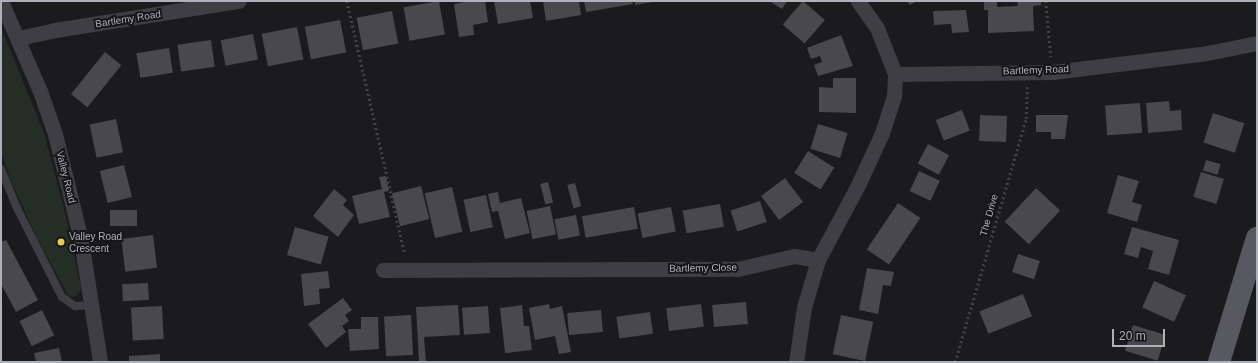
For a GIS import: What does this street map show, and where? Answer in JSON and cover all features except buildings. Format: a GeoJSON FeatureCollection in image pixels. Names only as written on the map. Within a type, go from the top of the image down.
{"type":"FeatureCollection","features":[{"type":"Feature","properties":{"kind":"main road"},"geometry":{"type":"LineString","coordinates":[[1219,362],[1257,238]]}},
{"type":"Feature","properties":{"kind":"street","name":"Valley Road"},"geometry":{"type":"LineString","coordinates":[[1,1],[18,38],[55,134],[81,240],[93,305],[100,362]]}},
{"type":"Feature","properties":{"kind":"street","name":"Bartlemy Road"},"geometry":{"type":"LineString","coordinates":[[18,38],[54,30],[238,1]]}},
{"type":"Feature","properties":{"kind":"street"},"geometry":{"type":"LineString","coordinates":[[796,362],[804,307],[818,260],[858,185],[882,133],[894,96],[895,74],[876,28],[858,1]]}},
{"type":"Feature","properties":{"kind":"street","name":"Bartlemy Road"},"geometry":{"type":"LineString","coordinates":[[895,74],[1028,71],[1053,72],[1207,53],[1257,43]]}},
{"type":"Feature","properties":{"kind":"street","name":"Bartlemy Close"},"geometry":{"type":"LineString","coordinates":[[383,270],[738,269],[794,256],[818,260]]}},
{"type":"Feature","properties":{"kind":"lane"},"geometry":{"type":"LineString","coordinates":[[1,169],[17,208],[62,297],[75,306],[93,305]]}},
{"type":"Feature","properties":{"kind":"path"},"geometry":{"type":"LineString","coordinates":[[346,1],[408,269]]}},
{"type":"Feature","properties":{"kind":"path"},"geometry":{"type":"LineString","coordinates":[[1046,1],[1053,72]]}},
{"type":"Feature","properties":{"kind":"path","name":"The Drive"},"geometry":{"type":"LineString","coordinates":[[954,362],[1026,119],[1028,71]]}},
{"type":"Feature","properties":{"kind":"shaded area"},"geometry":{"type":"Polygon","coordinates":[[[1,27],[44,133],[64,208],[81,288],[78,295],[73,297],[68,296],[37,238],[10,179],[1,151],[1,27]]]}},
{"type":"Feature","properties":{"kind":"place","name":"Valley Road Crescent"},"geometry":{"type":"Point","coordinates":[61,242]}}]}
